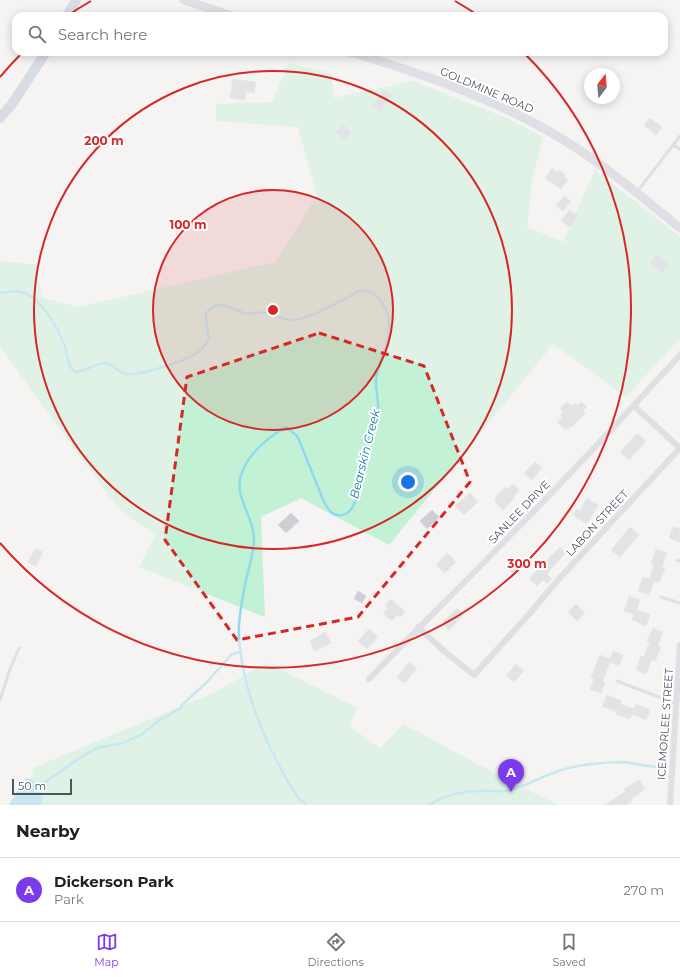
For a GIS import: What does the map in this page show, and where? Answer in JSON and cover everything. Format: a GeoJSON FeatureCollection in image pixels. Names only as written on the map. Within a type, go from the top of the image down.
{"type":"FeatureCollection","features":[{"type":"Feature","properties":{"kind":"main road"},"geometry":{"type":"LineString","coordinates":[[69,12],[76,0]]}},
{"type":"Feature","properties":{"kind":"main road"},"geometry":{"type":"LineString","coordinates":[[184,0],[220,12]]}},
{"type":"Feature","properties":{"kind":"main road"},"geometry":{"type":"LineString","coordinates":[[0,118],[12,104],[43,56]]}},
{"type":"Feature","properties":{"kind":"main road","name":"GOLDMINE ROAD"},"geometry":{"type":"LineString","coordinates":[[362,56],[452,86],[508,110],[546,130],[572,146],[636,193],[680,228]]}},
{"type":"Feature","properties":{"kind":"street","name":"SANLEE DRIVE"},"geometry":{"type":"LineString","coordinates":[[369,679],[418,627],[496,550],[680,356]]}},
{"type":"Feature","properties":{"kind":"street"},"geometry":{"type":"LineString","coordinates":[[634,406],[680,448]]}},
{"type":"Feature","properties":{"kind":"street","name":"LABON STREET"},"geometry":{"type":"LineString","coordinates":[[418,627],[444,651],[474,675],[558,580],[680,448]]}},
{"type":"Feature","properties":{"kind":"street","name":"ICEMORLEE STREET"},"geometry":{"type":"LineString","coordinates":[[670,805],[678,723],[677,704],[680,645]]}},
{"type":"Feature","properties":{"kind":"lane"},"geometry":{"type":"LineString","coordinates":[[636,193],[680,136]]}},
{"type":"Feature","properties":{"kind":"lane"},"geometry":{"type":"LineString","coordinates":[[673,145],[680,149]]}},
{"type":"Feature","properties":{"kind":"lane"},"geometry":{"type":"LineString","coordinates":[[661,597],[680,603]]}},
{"type":"Feature","properties":{"kind":"lane"},"geometry":{"type":"LineString","coordinates":[[0,700],[10,669],[19,648]]}},
{"type":"Feature","properties":{"kind":"lane"},"geometry":{"type":"LineString","coordinates":[[618,681],[677,704]]}},
{"type":"Feature","properties":{"kind":"highlighted area"},"geometry":{"type":"Polygon","coordinates":[[[319,333],[424,366],[470,482],[358,617],[237,640],[165,540],[187,377],[319,333]]]}},
{"type":"Feature","properties":{"kind":"green space"},"geometry":{"type":"Polygon","coordinates":[[[289,63],[332,74],[334,98],[413,81],[509,119],[543,137],[532,181],[527,227],[563,242],[595,170],[680,237],[680,338],[626,397],[553,344],[389,545],[301,498],[261,517],[265,617],[139,567],[155,535],[118,508],[0,347],[0,261],[36,265],[42,298],[79,307],[275,262],[317,196],[298,127],[216,121],[216,104],[272,102],[289,63]]]}},
{"type":"Feature","properties":{"kind":"green space"},"geometry":{"type":"Polygon","coordinates":[[[267,663],[358,708],[349,726],[380,748],[403,724],[515,784],[559,805],[31,805],[33,768],[213,693],[267,663]]]}},
{"type":"Feature","properties":{"kind":"water"},"geometry":{"type":"Polygon","coordinates":[[[27,778],[34,781],[40,788],[42,797],[41,805],[9,805],[22,782],[27,778]]]}},
{"type":"Feature","properties":{"kind":"building"},"geometry":{"type":"Polygon","coordinates":[[[233,79],[256,82],[254,93],[246,92],[245,100],[230,98],[233,79]]]}},
{"type":"Feature","properties":{"kind":"building"},"geometry":{"type":"Polygon","coordinates":[[[384,90],[392,96],[380,112],[372,106],[384,90]]]}},
{"type":"Feature","properties":{"kind":"building"},"geometry":{"type":"Polygon","coordinates":[[[650,118],[662,127],[656,135],[644,125],[650,118]]]}},
{"type":"Feature","properties":{"kind":"building"},"geometry":{"type":"Polygon","coordinates":[[[343,124],[352,133],[345,140],[336,132],[343,124]]]}},
{"type":"Feature","properties":{"kind":"building"},"geometry":{"type":"Polygon","coordinates":[[[552,168],[558,172],[559,170],[568,180],[561,189],[545,178],[552,168]]]}},
{"type":"Feature","properties":{"kind":"building"},"geometry":{"type":"Polygon","coordinates":[[[564,196],[571,201],[563,211],[556,206],[564,196]]]}},
{"type":"Feature","properties":{"kind":"building"},"geometry":{"type":"Polygon","coordinates":[[[569,210],[578,216],[570,227],[561,221],[569,210]]]}},
{"type":"Feature","properties":{"kind":"building"},"geometry":{"type":"Polygon","coordinates":[[[657,255],[669,265],[662,273],[650,263],[657,255]]]}},
{"type":"Feature","properties":{"kind":"building"},"geometry":{"type":"Polygon","coordinates":[[[567,402],[572,406],[575,403],[578,405],[581,402],[587,407],[583,411],[585,413],[572,427],[571,426],[566,430],[557,422],[562,417],[560,415],[563,411],[560,408],[567,402]]]}},
{"type":"Feature","properties":{"kind":"building"},"geometry":{"type":"Polygon","coordinates":[[[637,433],[646,441],[629,460],[620,452],[637,433]]]}},
{"type":"Feature","properties":{"kind":"building"},"geometry":{"type":"Polygon","coordinates":[[[535,462],[542,468],[532,480],[524,473],[535,462]]]}},
{"type":"Feature","properties":{"kind":"building"},"geometry":{"type":"Polygon","coordinates":[[[513,484],[519,490],[514,496],[515,497],[503,510],[494,499],[505,487],[507,489],[513,484]]]}},
{"type":"Feature","properties":{"kind":"building"},"geometry":{"type":"Polygon","coordinates":[[[470,493],[478,502],[464,515],[455,506],[470,493]]]}},
{"type":"Feature","properties":{"kind":"building"},"geometry":{"type":"Polygon","coordinates":[[[587,498],[598,505],[587,524],[573,515],[577,509],[580,511],[587,498]]]}},
{"type":"Feature","properties":{"kind":"building"},"geometry":{"type":"Polygon","coordinates":[[[432,510],[439,517],[427,529],[420,521],[432,510]]]}},
{"type":"Feature","properties":{"kind":"building"},"geometry":{"type":"Polygon","coordinates":[[[291,513],[299,521],[286,533],[278,525],[291,513]]]}},
{"type":"Feature","properties":{"kind":"building"},"geometry":{"type":"Polygon","coordinates":[[[630,527],[639,535],[620,557],[611,550],[630,527]]]}},
{"type":"Feature","properties":{"kind":"building"},"geometry":{"type":"Polygon","coordinates":[[[673,527],[680,529],[680,542],[669,538],[673,527]]]}},
{"type":"Feature","properties":{"kind":"building"},"geometry":{"type":"Polygon","coordinates":[[[560,547],[566,552],[547,574],[552,579],[547,584],[543,580],[537,586],[529,578],[560,547]]]}},
{"type":"Feature","properties":{"kind":"building"},"geometry":{"type":"Polygon","coordinates":[[[35,549],[43,552],[36,566],[28,562],[35,549]]]}},
{"type":"Feature","properties":{"kind":"building"},"geometry":{"type":"Polygon","coordinates":[[[656,549],[667,553],[662,567],[665,568],[659,583],[654,581],[649,595],[638,591],[643,577],[649,579],[654,565],[651,564],[656,549]]]}},
{"type":"Feature","properties":{"kind":"building"},"geometry":{"type":"Polygon","coordinates":[[[447,553],[456,562],[445,573],[436,565],[447,553]]]}},
{"type":"Feature","properties":{"kind":"building"},"geometry":{"type":"Polygon","coordinates":[[[515,563],[520,569],[514,575],[509,569],[515,563]]]}},
{"type":"Feature","properties":{"kind":"building"},"geometry":{"type":"Polygon","coordinates":[[[358,591],[366,596],[362,603],[354,599],[358,591]]]}},
{"type":"Feature","properties":{"kind":"building"},"geometry":{"type":"Polygon","coordinates":[[[629,596],[640,600],[637,610],[650,615],[646,626],[632,620],[634,614],[624,611],[629,596]]]}},
{"type":"Feature","properties":{"kind":"building"},"geometry":{"type":"Polygon","coordinates":[[[390,599],[405,611],[401,617],[397,615],[392,621],[383,614],[388,608],[385,606],[390,599]]]}},
{"type":"Feature","properties":{"kind":"building"},"geometry":{"type":"Polygon","coordinates":[[[576,604],[585,613],[577,621],[568,612],[576,604]]]}},
{"type":"Feature","properties":{"kind":"building"},"geometry":{"type":"Polygon","coordinates":[[[457,608],[464,615],[449,630],[442,623],[457,608]]]}},
{"type":"Feature","properties":{"kind":"building"},"geometry":{"type":"Polygon","coordinates":[[[653,628],[663,632],[658,645],[661,647],[655,661],[652,660],[646,674],[636,670],[641,656],[644,657],[650,642],[647,641],[653,628]]]}},
{"type":"Feature","properties":{"kind":"building"},"geometry":{"type":"Polygon","coordinates":[[[369,629],[378,637],[367,649],[358,641],[369,629]]]}},
{"type":"Feature","properties":{"kind":"building"},"geometry":{"type":"Polygon","coordinates":[[[325,632],[331,643],[315,651],[310,641],[325,632]]]}},
{"type":"Feature","properties":{"kind":"building"},"geometry":{"type":"Polygon","coordinates":[[[613,651],[623,655],[619,666],[610,662],[603,681],[605,682],[601,693],[590,689],[594,679],[591,677],[600,655],[610,659],[613,651]]]}},
{"type":"Feature","properties":{"kind":"building"},"geometry":{"type":"Polygon","coordinates":[[[409,662],[417,668],[405,683],[397,678],[409,662]]]}},
{"type":"Feature","properties":{"kind":"building"},"geometry":{"type":"Polygon","coordinates":[[[516,664],[524,671],[514,682],[506,675],[516,664]]]}},
{"type":"Feature","properties":{"kind":"building"},"geometry":{"type":"Polygon","coordinates":[[[607,695],[622,701],[620,704],[634,709],[630,719],[616,714],[617,712],[602,706],[607,695]]]}},
{"type":"Feature","properties":{"kind":"building"},"geometry":{"type":"Polygon","coordinates":[[[636,704],[650,710],[646,720],[632,714],[636,704]]]}},
{"type":"Feature","properties":{"kind":"building"},"geometry":{"type":"Polygon","coordinates":[[[639,780],[645,789],[631,799],[632,801],[626,805],[605,805],[626,791],[624,789],[639,780]]]}},
{"type":"Feature","properties":{"kind":"waterway","name":"Bearskin Creek"},"geometry":{"type":"LineString","coordinates":[[0,293],[19,291],[29,295],[42,306],[57,329],[65,348],[70,366],[75,372],[108,363],[126,374],[141,373],[162,367],[183,360],[199,352],[209,339],[206,313],[215,306],[220,305],[229,307],[244,313],[268,313],[283,319],[294,320],[315,314],[358,291],[372,293],[379,298],[384,305],[389,320],[389,327],[387,342],[376,379],[378,410],[365,450],[360,487],[353,506],[348,512],[342,515],[333,514],[329,510],[324,502],[297,436],[286,427],[269,438],[253,454],[242,472],[240,482],[240,492],[254,534],[252,556],[239,619],[239,639],[242,662],[251,699],[264,734],[290,785],[300,801],[304,802],[306,805]]}},
{"type":"Feature","properties":{"kind":"waterway"},"geometry":{"type":"LineString","coordinates":[[36,789],[78,759],[97,748],[123,743],[141,735],[161,719],[181,708],[181,706],[207,682],[232,654],[241,652]]}},
{"type":"Feature","properties":{"kind":"waterway"},"geometry":{"type":"LineString","coordinates":[[429,805],[446,796],[459,793],[511,790],[561,770],[578,766],[597,763],[623,762],[656,767]]}},
{"type":"Feature","properties":{"kind":"place","name":"Dickerson Park"},"geometry":{"type":"Point","coordinates":[511,792]}}]}
